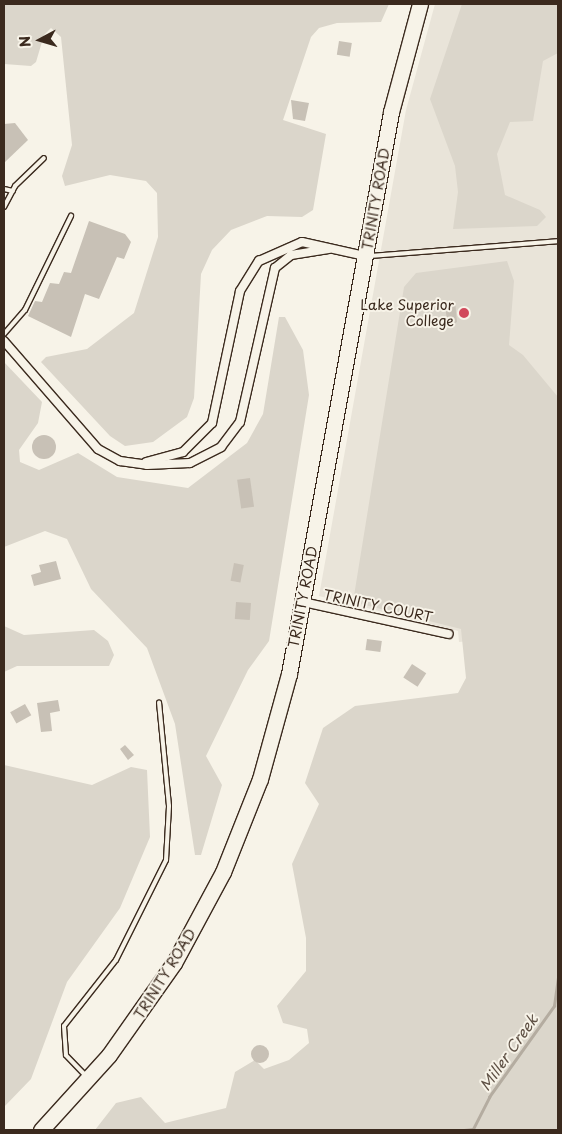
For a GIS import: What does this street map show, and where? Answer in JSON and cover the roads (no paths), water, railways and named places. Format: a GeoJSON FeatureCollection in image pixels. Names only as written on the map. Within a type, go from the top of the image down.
{"type":"FeatureCollection","features":[{"type":"Feature","properties":{"kind":"highway","name":"TRINITY ROAD"},"geometry":{"type":"LineString","coordinates":[[41,1130],[89,1079],[174,963],[234,847],[275,732],[303,602],[398,79],[420,4]]}},
{"type":"Feature","properties":{"kind":"street"},"geometry":{"type":"LineString","coordinates":[[134,463],[183,452],[212,423],[240,291],[253,266],[295,243],[366,256]]}},
{"type":"Feature","properties":{"kind":"street"},"geometry":{"type":"LineString","coordinates":[[4,341],[89,442],[112,458],[134,463],[190,463],[228,440],[244,412],[272,274],[291,255],[329,249]]}},
{"type":"Feature","properties":{"kind":"street","name":"TRINITY COURT"},"geometry":{"type":"LineString","coordinates":[[303,602],[448,634]]}},
{"type":"Feature","properties":{"kind":"lane"},"geometry":{"type":"LineString","coordinates":[[4,206],[13,191],[44,158]]}},
{"type":"Feature","properties":{"kind":"lane"},"geometry":{"type":"LineString","coordinates":[[4,189],[13,191]]}},
{"type":"Feature","properties":{"kind":"lane"},"geometry":{"type":"LineString","coordinates":[[4,334],[25,310],[71,216]]}},
{"type":"Feature","properties":{"kind":"lane"},"geometry":{"type":"LineString","coordinates":[[366,256],[558,241]]}},
{"type":"Feature","properties":{"kind":"lane"},"geometry":{"type":"LineString","coordinates":[[89,1079],[66,1055],[64,1026],[116,960],[160,875],[169,844],[158,702]]}},
{"type":"Feature","properties":{"kind":"waterway","name":"Miller Creek"},"geometry":{"type":"LineString","coordinates":[[464,1130],[473,1129],[489,1097],[554,1006],[558,977]]}},
{"type":"Feature","properties":{"kind":"waterway","name":"Miller Creek"},"geometry":{"type":"LineString","coordinates":[[401,1130],[461,1130]]}},
{"type":"Feature","properties":{"kind":"place","name":"Lake Superior College"},"geometry":{"type":"Point","coordinates":[464,313]}}]}
